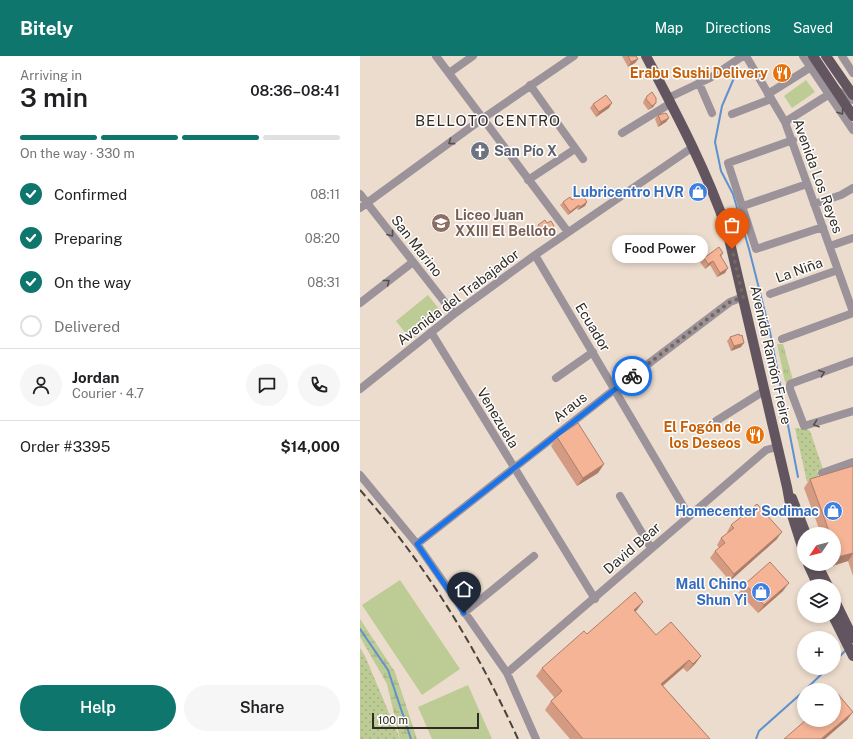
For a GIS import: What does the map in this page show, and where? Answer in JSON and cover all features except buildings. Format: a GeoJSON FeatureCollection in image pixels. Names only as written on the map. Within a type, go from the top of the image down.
{"type":"FeatureCollection","features":[{"type":"Feature","properties":{"kind":"main road","name":"Avenida Ramón Freire"},"geometry":{"type":"LineString","coordinates":[[646,56],[693,147],[716,198],[727,230],[787,487],[792,515],[797,531]]}},
{"type":"Feature","properties":{"kind":"main road"},"geometry":{"type":"LineString","coordinates":[[813,56],[832,92],[853,116]]}},
{"type":"Feature","properties":{"kind":"main road"},"geometry":{"type":"LineString","coordinates":[[826,56],[853,95]]}},
{"type":"Feature","properties":{"kind":"main road","name":"Avenida Ramón Freire"},"geometry":{"type":"LineString","coordinates":[[787,487],[804,527]]}},
{"type":"Feature","properties":{"kind":"main road"},"geometry":{"type":"LineString","coordinates":[[841,618],[851,645],[853,656]]}},
{"type":"Feature","properties":{"kind":"main road"},"geometry":{"type":"LineString","coordinates":[[837,623],[851,645]]}},
{"type":"Feature","properties":{"kind":"street"},"geometry":{"type":"LineString","coordinates":[[436,56],[568,232]]}},
{"type":"Feature","properties":{"kind":"street"},"geometry":{"type":"LineString","coordinates":[[449,73],[473,56]]}},
{"type":"Feature","properties":{"kind":"street"},"geometry":{"type":"LineString","coordinates":[[363,206],[482,119],[574,56]]}},
{"type":"Feature","properties":{"kind":"street"},"geometry":{"type":"LineString","coordinates":[[622,133],[669,100],[719,73],[744,56]]}},
{"type":"Feature","properties":{"kind":"street","name":"Avenida Los Reyes"},"geometry":{"type":"LineString","coordinates":[[744,56],[785,122],[793,140],[853,313]]}},
{"type":"Feature","properties":{"kind":"street"},"geometry":{"type":"LineString","coordinates":[[803,56],[832,92],[853,130]]}},
{"type":"Feature","properties":{"kind":"street"},"geometry":{"type":"LineString","coordinates":[[842,56],[853,73]]}},
{"type":"Feature","properties":{"kind":"street"},"geometry":{"type":"LineString","coordinates":[[732,114],[770,97],[811,67]]}},
{"type":"Feature","properties":{"kind":"street"},"geometry":{"type":"LineString","coordinates":[[699,83],[712,112]]}},
{"type":"Feature","properties":{"kind":"street"},"geometry":{"type":"LineString","coordinates":[[530,86],[583,159]]}},
{"type":"Feature","properties":{"kind":"street"},"geometry":{"type":"LineString","coordinates":[[832,92],[853,100]]}},
{"type":"Feature","properties":{"kind":"street"},"geometry":{"type":"LineString","coordinates":[[785,122],[832,92]]}},
{"type":"Feature","properties":{"kind":"street"},"geometry":{"type":"LineString","coordinates":[[793,140],[728,163],[756,249],[823,227]]}},
{"type":"Feature","properties":{"kind":"street","name":"Avenida del Trabajador"},"geometry":{"type":"LineString","coordinates":[[360,389],[454,314],[535,255],[693,147]]}},
{"type":"Feature","properties":{"kind":"street"},"geometry":{"type":"LineString","coordinates":[[528,180],[575,149]]}},
{"type":"Feature","properties":{"kind":"street"},"geometry":{"type":"LineString","coordinates":[[743,206],[807,184]]}},
{"type":"Feature","properties":{"kind":"street"},"geometry":{"type":"LineString","coordinates":[[814,204],[841,195],[853,188]]}},
{"type":"Feature","properties":{"kind":"street","name":"San Marino"},"geometry":{"type":"LineString","coordinates":[[360,194],[363,206],[413,262],[454,314]]}},
{"type":"Feature","properties":{"kind":"street"},"geometry":{"type":"LineString","coordinates":[[830,246],[853,238]]}},
{"type":"Feature","properties":{"kind":"street","name":"Ecuador"},"geometry":{"type":"LineString","coordinates":[[535,255],[689,516]]}},
{"type":"Feature","properties":{"kind":"street"},"geometry":{"type":"LineString","coordinates":[[360,304],[413,262]]}},
{"type":"Feature","properties":{"kind":"street","name":"La Niña"},"geometry":{"type":"LineString","coordinates":[[770,294],[838,270]]}},
{"type":"Feature","properties":{"kind":"street","name":"Araus"},"geometry":{"type":"LineString","coordinates":[[417,544],[513,467],[615,389],[730,302],[743,297]]}},
{"type":"Feature","properties":{"kind":"street"},"geometry":{"type":"LineString","coordinates":[[782,339],[853,313]]}},
{"type":"Feature","properties":{"kind":"street","name":"Venezuela"},"geometry":{"type":"LineString","coordinates":[[431,332],[595,598]]}},
{"type":"Feature","properties":{"kind":"street"},"geometry":{"type":"LineString","coordinates":[[556,378],[593,352]]}},
{"type":"Feature","properties":{"kind":"street"},"geometry":{"type":"LineString","coordinates":[[853,361],[790,384],[790,389],[804,426],[853,411]]}},
{"type":"Feature","properties":{"kind":"street"},"geometry":{"type":"LineString","coordinates":[[716,421],[764,391]]}},
{"type":"Feature","properties":{"kind":"street","name":"David Bear"},"geometry":{"type":"LineString","coordinates":[[507,674],[766,450],[777,447]]}},
{"type":"Feature","properties":{"kind":"street"},"geometry":{"type":"LineString","coordinates":[[822,473],[853,462]]}},
{"type":"Feature","properties":{"kind":"street"},"geometry":{"type":"LineString","coordinates":[[360,475],[417,544],[507,674],[536,739]]}},
{"type":"Feature","properties":{"kind":"street"},"geometry":{"type":"LineString","coordinates":[[620,496],[651,548]]}},
{"type":"Feature","properties":{"kind":"street"},"geometry":{"type":"LineString","coordinates":[[464,613],[534,556]]}},
{"type":"Feature","properties":{"kind":"green space"},"geometry":{"type":"Polygon","coordinates":[[[806,80],[815,92],[792,108],[784,96],[806,80]]]}},
{"type":"Feature","properties":{"kind":"green space"},"geometry":{"type":"Polygon","coordinates":[[[428,295],[443,314],[411,340],[396,321],[428,295]]]}},
{"type":"Feature","properties":{"kind":"green space"},"geometry":{"type":"Polygon","coordinates":[[[777,344],[783,344],[793,380],[785,382],[777,344]]]}},
{"type":"Feature","properties":{"kind":"green space"},"geometry":{"type":"Polygon","coordinates":[[[795,428],[807,429],[810,431],[823,469],[817,471],[819,478],[807,482],[795,428]]]}},
{"type":"Feature","properties":{"kind":"green space"},"geometry":{"type":"Polygon","coordinates":[[[400,580],[460,669],[422,695],[362,605],[400,580]]]}},
{"type":"Feature","properties":{"kind":"green space"},"geometry":{"type":"Polygon","coordinates":[[[360,619],[395,672],[417,739],[400,739],[387,684],[360,637],[360,619]]]}},
{"type":"Feature","properties":{"kind":"green space"},"geometry":{"type":"Polygon","coordinates":[[[360,648],[365,656],[400,739],[360,739],[360,648]]]}},
{"type":"Feature","properties":{"kind":"green space"},"geometry":{"type":"Polygon","coordinates":[[[468,685],[492,739],[432,739],[418,707],[468,685]]]}},
{"type":"Feature","properties":{"kind":"waterway"},"geometry":{"type":"LineString","coordinates":[[737,71],[722,106],[715,142],[721,171],[733,194],[749,249],[770,332],[798,477]]}},
{"type":"Feature","properties":{"kind":"waterway"},"geometry":{"type":"LineString","coordinates":[[360,629],[388,670],[411,739]]}},
{"type":"Feature","properties":{"kind":"waterway"},"geometry":{"type":"LineString","coordinates":[[841,655],[846,650]]}},
{"type":"Feature","properties":{"kind":"waterway"},"geometry":{"type":"LineString","coordinates":[[812,683],[821,675]]}},
{"type":"Feature","properties":{"kind":"waterway"},"geometry":{"type":"LineString","coordinates":[[756,739],[759,731],[797,697]]}},
{"type":"Feature","properties":{"kind":"railway"},"geometry":{"type":"LineString","coordinates":[[360,490],[407,547],[448,608],[485,673],[518,739]]}},
{"type":"Feature","properties":{"kind":"way so far"},"geometry":{"type":"LineString","coordinates":[[632,376],[730,302],[743,297],[732,249]]}},
{"type":"Feature","properties":{"kind":"place","name":"Erabu Sushi Delivery"},"geometry":{"type":"Point","coordinates":[782,73]}},
{"type":"Feature","properties":{"kind":"place","name":"San Pío X"},"geometry":{"type":"Point","coordinates":[480,151]}},
{"type":"Feature","properties":{"kind":"place","name":"Lubricentro HVR"},"geometry":{"type":"Point","coordinates":[698,192]}},
{"type":"Feature","properties":{"kind":"place","name":"Liceo Juan XXIII El Belloto"},"geometry":{"type":"Point","coordinates":[441,223]}},
{"type":"Feature","properties":{"kind":"place","name":"Food Power"},"geometry":{"type":"Point","coordinates":[732,249]}},
{"type":"Feature","properties":{"kind":"place","name":"El Fogón de los Deseos"},"geometry":{"type":"Point","coordinates":[755,435]}},
{"type":"Feature","properties":{"kind":"place","name":"Homecenter Sodimac"},"geometry":{"type":"Point","coordinates":[833,511]}},
{"type":"Feature","properties":{"kind":"place","name":"Mall Chino Shun Yi"},"geometry":{"type":"Point","coordinates":[761,592]}},
{"type":"Feature","properties":{"kind":"district","name":"BELLOTO CENTRO"},"geometry":{"type":"Point","coordinates":[488,120]}},
{"type":"Feature","properties":{"kind":"route"},"geometry":{"type":"LineString","coordinates":[[464,613],[417,544],[513,467],[632,376]]}}]}
